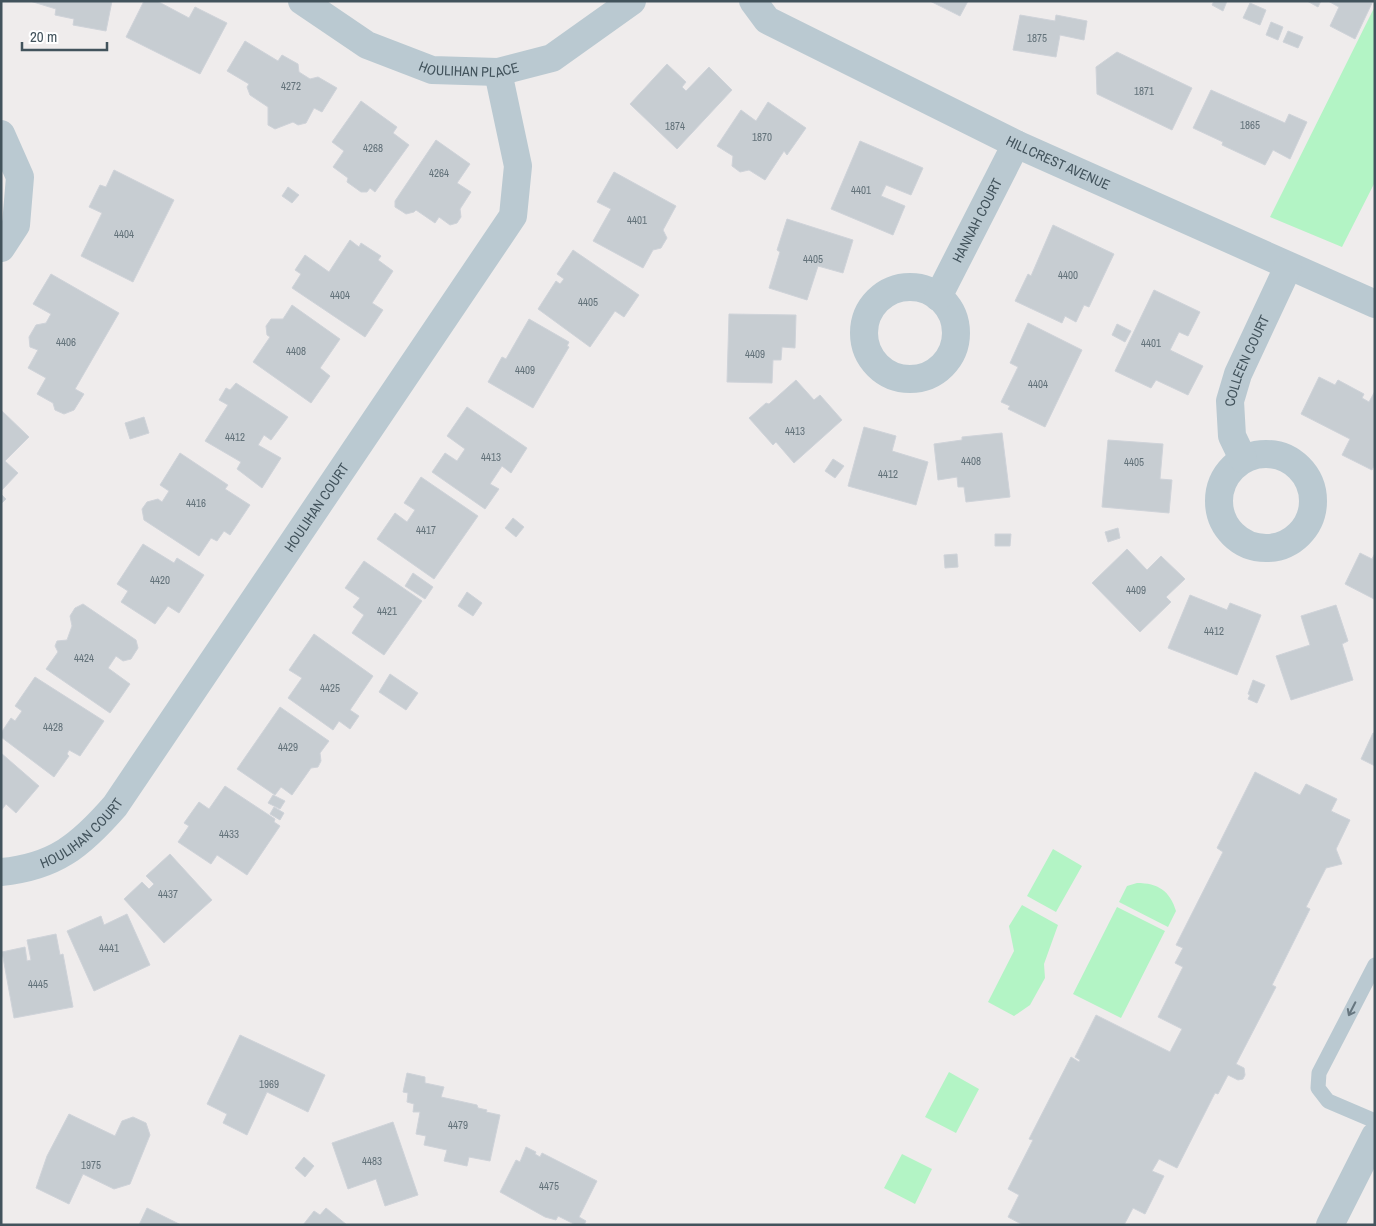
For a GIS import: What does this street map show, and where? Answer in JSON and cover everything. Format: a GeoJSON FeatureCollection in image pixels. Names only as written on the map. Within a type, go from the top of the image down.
{"type":"FeatureCollection","features":[{"type":"Feature","properties":{"kind":"street","name":"HOULIHAN PLACE"},"geometry":{"type":"LineString","coordinates":[[302,1],[367,45],[432,70],[498,72],[552,58],[632,1]]}},
{"type":"Feature","properties":{"kind":"street","name":"HILLCREST AVENUE"},"geometry":{"type":"LineString","coordinates":[[753,1],[767,20],[1016,144],[1288,267],[1375,304]]}},
{"type":"Feature","properties":{"kind":"street","name":"HOULIHAN COURT"},"geometry":{"type":"LineString","coordinates":[[1,872],[22,870],[59,856],[89,835],[115,806],[513,216],[518,166],[498,72]]}},
{"type":"Feature","properties":{"kind":"street"},"geometry":{"type":"LineString","coordinates":[[1,134],[20,177],[16,225],[1,248]]}},
{"type":"Feature","properties":{"kind":"street","name":"HANNAH COURT"},"geometry":{"type":"LineString","coordinates":[[938,297],[1016,144]]}},
{"type":"Feature","properties":{"kind":"street","name":"COLLEEN COURT"},"geometry":{"type":"LineString","coordinates":[[1243,459],[1232,436],[1230,401],[1238,374],[1288,267]]}},
{"type":"Feature","properties":{"kind":"street"},"geometry":{"type":"LineString","coordinates":[[1330,1225],[1375,1136]]}},
{"type":"Feature","properties":{"kind":"lane"},"geometry":{"type":"LineString","coordinates":[[1375,965],[1319,1073],[1318,1088],[1328,1101],[1375,1121]]}},
{"type":"Feature","properties":{"kind":"green space"},"geometry":{"type":"Polygon","coordinates":[[[1375,6],[1375,182],[1342,247],[1270,217],[1375,6]]]}},
{"type":"Feature","properties":{"kind":"green space"},"geometry":{"type":"Polygon","coordinates":[[[1053,849],[1082,866],[1056,912],[1027,896],[1053,849]]]}},
{"type":"Feature","properties":{"kind":"green space"},"geometry":{"type":"Polygon","coordinates":[[[1137,883],[1157,887],[1167,893],[1176,911],[1168,927],[1119,902],[1127,886],[1137,883]]]}},
{"type":"Feature","properties":{"kind":"green space"},"geometry":{"type":"Polygon","coordinates":[[[1022,905],[1058,925],[1044,964],[1045,978],[1030,1005],[1014,1016],[988,1002],[1014,951],[1009,926],[1022,905]]]}},
{"type":"Feature","properties":{"kind":"green space"},"geometry":{"type":"Polygon","coordinates":[[[1117,907],[1165,931],[1121,1018],[1073,994],[1117,907]]]}},
{"type":"Feature","properties":{"kind":"green space"},"geometry":{"type":"Polygon","coordinates":[[[949,1072],[979,1089],[956,1133],[925,1117],[949,1072]]]}},
{"type":"Feature","properties":{"kind":"green space"},"geometry":{"type":"Polygon","coordinates":[[[902,1154],[932,1169],[915,1204],[884,1188],[902,1154]]]}},
{"type":"Feature","properties":{"kind":"building"},"geometry":{"type":"Polygon","coordinates":[[[30,1],[112,1],[106,31],[73,25],[74,19],[55,15],[56,9],[30,1]]]}},
{"type":"Feature","properties":{"kind":"building"},"geometry":{"type":"Polygon","coordinates":[[[144,1],[157,1],[189,18],[195,7],[227,23],[200,74],[126,37],[144,1]]]}},
{"type":"Feature","properties":{"kind":"building"},"geometry":{"type":"Polygon","coordinates":[[[930,1],[968,1],[960,16],[930,1]]]}},
{"type":"Feature","properties":{"kind":"building"},"geometry":{"type":"Polygon","coordinates":[[[1214,1],[1227,1],[1223,11],[1212,5],[1214,1]]]}},
{"type":"Feature","properties":{"kind":"building"},"geometry":{"type":"Polygon","coordinates":[[[1307,1],[1321,1],[1318,7],[1307,1]]]}},
{"type":"Feature","properties":{"kind":"building"},"geometry":{"type":"Polygon","coordinates":[[[1328,1],[1373,1],[1355,39],[1330,26],[1339,7],[1328,1]]]}},
{"type":"Feature","properties":{"kind":"building"},"geometry":{"type":"Polygon","coordinates":[[[1250,3],[1266,10],[1260,25],[1243,18],[1250,3]]]}},
{"type":"Feature","properties":{"kind":"building"},"geometry":{"type":"Polygon","coordinates":[[[1020,15],[1055,21],[1056,15],[1087,21],[1084,40],[1060,35],[1056,57],[1013,50],[1020,15]]]}},
{"type":"Feature","properties":{"kind":"building"},"geometry":{"type":"Polygon","coordinates":[[[1271,22],[1283,27],[1278,40],[1266,35],[1271,22]]]}},
{"type":"Feature","properties":{"kind":"building"},"geometry":{"type":"Polygon","coordinates":[[[1288,31],[1303,37],[1298,48],[1283,42],[1288,31]]]}},
{"type":"Feature","properties":{"kind":"building"},"geometry":{"type":"Polygon","coordinates":[[[245,41],[278,61],[282,55],[298,64],[299,72],[310,79],[318,77],[337,88],[322,112],[314,108],[306,123],[298,125],[293,122],[275,129],[268,125],[268,107],[250,95],[247,87],[249,84],[227,71],[245,41]]]}},
{"type":"Feature","properties":{"kind":"building"},"geometry":{"type":"Polygon","coordinates":[[[1117,52],[1192,88],[1172,130],[1097,94],[1096,67],[1117,52]]]}},
{"type":"Feature","properties":{"kind":"building"},"geometry":{"type":"Polygon","coordinates":[[[667,64],[686,82],[682,87],[686,91],[709,67],[732,90],[677,149],[630,104],[667,64]]]}},
{"type":"Feature","properties":{"kind":"building"},"geometry":{"type":"Polygon","coordinates":[[[1211,90],[1285,123],[1289,114],[1307,122],[1290,159],[1273,150],[1265,165],[1222,145],[1223,142],[1193,128],[1211,90]]]}},
{"type":"Feature","properties":{"kind":"building"},"geometry":{"type":"Polygon","coordinates":[[[361,101],[397,127],[393,133],[409,145],[375,192],[370,188],[367,192],[361,192],[347,182],[348,178],[333,167],[344,151],[332,142],[361,101]]]}},
{"type":"Feature","properties":{"kind":"building"},"geometry":{"type":"Polygon","coordinates":[[[768,102],[806,128],[787,155],[784,151],[765,180],[749,170],[740,172],[732,166],[733,156],[717,146],[741,110],[756,121],[768,102]]]}},
{"type":"Feature","properties":{"kind":"building"},"geometry":{"type":"Polygon","coordinates":[[[436,140],[470,164],[457,183],[471,192],[460,209],[461,217],[457,223],[450,225],[439,217],[435,223],[416,210],[406,214],[395,207],[395,201],[436,140]]]}},
{"type":"Feature","properties":{"kind":"building"},"geometry":{"type":"Polygon","coordinates":[[[860,141],[923,168],[911,195],[886,185],[881,196],[905,206],[893,235],[831,209],[860,141]]]}},
{"type":"Feature","properties":{"kind":"building"},"geometry":{"type":"Polygon","coordinates":[[[114,170],[174,200],[133,282],[81,256],[102,213],[89,207],[100,185],[106,187],[114,170]]]}},
{"type":"Feature","properties":{"kind":"building"},"geometry":{"type":"Polygon","coordinates":[[[614,172],[676,206],[663,230],[667,238],[661,248],[653,250],[643,268],[593,241],[611,209],[597,202],[614,172]]]}},
{"type":"Feature","properties":{"kind":"building"},"geometry":{"type":"Polygon","coordinates":[[[288,187],[299,195],[292,203],[282,196],[288,187]]]}},
{"type":"Feature","properties":{"kind":"building"},"geometry":{"type":"Polygon","coordinates":[[[787,219],[853,240],[843,273],[818,266],[807,300],[769,288],[780,252],[777,250],[787,219]]]}},
{"type":"Feature","properties":{"kind":"building"},"geometry":{"type":"Polygon","coordinates":[[[1053,225],[1114,254],[1089,307],[1084,305],[1076,322],[1065,316],[1062,323],[1015,301],[1028,274],[1031,276],[1053,225]]]}},
{"type":"Feature","properties":{"kind":"building"},"geometry":{"type":"Polygon","coordinates":[[[350,240],[359,247],[361,243],[381,256],[378,260],[393,271],[372,303],[383,310],[365,337],[292,288],[301,274],[295,270],[305,255],[329,272],[350,240]]]}},
{"type":"Feature","properties":{"kind":"building"},"geometry":{"type":"Polygon","coordinates":[[[573,250],[639,295],[624,317],[615,311],[590,347],[538,309],[556,281],[560,284],[564,279],[557,274],[573,250]]]}},
{"type":"Feature","properties":{"kind":"building"},"geometry":{"type":"Polygon","coordinates":[[[51,274],[119,313],[75,389],[84,394],[74,410],[64,414],[55,410],[53,403],[37,394],[46,378],[28,368],[38,350],[30,347],[29,337],[36,325],[46,323],[51,314],[33,304],[51,274]]]}},
{"type":"Feature","properties":{"kind":"building"},"geometry":{"type":"Polygon","coordinates":[[[1154,290],[1200,312],[1188,336],[1179,332],[1170,350],[1203,366],[1188,395],[1156,380],[1151,388],[1115,371],[1154,290]]]}},
{"type":"Feature","properties":{"kind":"building"},"geometry":{"type":"Polygon","coordinates":[[[292,305],[340,339],[320,368],[330,376],[311,403],[253,362],[270,337],[267,335],[266,326],[271,319],[283,319],[292,305]]]}},
{"type":"Feature","properties":{"kind":"building"},"geometry":{"type":"Polygon","coordinates":[[[729,314],[796,315],[795,348],[782,347],[781,360],[773,360],[772,383],[727,382],[729,314]]]}},
{"type":"Feature","properties":{"kind":"building"},"geometry":{"type":"Polygon","coordinates":[[[529,319],[569,342],[567,346],[569,347],[533,408],[488,382],[502,357],[506,359],[529,319]]]}},
{"type":"Feature","properties":{"kind":"building"},"geometry":{"type":"Polygon","coordinates":[[[1028,323],[1082,350],[1045,427],[1008,409],[1010,406],[1001,402],[1018,367],[1010,363],[1028,323]]]}},
{"type":"Feature","properties":{"kind":"building"},"geometry":{"type":"Polygon","coordinates":[[[1117,324],[1131,331],[1125,342],[1112,335],[1117,324]]]}},
{"type":"Feature","properties":{"kind":"building"},"geometry":{"type":"Polygon","coordinates":[[[1319,377],[1335,385],[1338,380],[1364,394],[1362,398],[1369,402],[1375,391],[1375,464],[1372,470],[1342,455],[1350,439],[1301,414],[1319,377]]]}},
{"type":"Feature","properties":{"kind":"building"},"geometry":{"type":"Polygon","coordinates":[[[796,380],[814,400],[820,395],[842,420],[794,463],[776,442],[773,445],[749,418],[766,403],[769,404],[796,380]]]}},
{"type":"Feature","properties":{"kind":"building"},"geometry":{"type":"Polygon","coordinates":[[[236,383],[288,417],[271,440],[264,435],[258,445],[281,458],[262,488],[237,469],[241,462],[205,441],[228,405],[219,400],[226,388],[230,390],[236,383]]]}},
{"type":"Feature","properties":{"kind":"building"},"geometry":{"type":"Polygon","coordinates":[[[467,407],[527,448],[511,473],[502,466],[490,484],[499,489],[485,509],[432,472],[445,453],[457,461],[465,449],[447,436],[467,407]]]}},
{"type":"Feature","properties":{"kind":"building"},"geometry":{"type":"Polygon","coordinates":[[[1,410],[29,437],[5,461],[18,473],[1,491],[1,410]]]}},
{"type":"Feature","properties":{"kind":"building"},"geometry":{"type":"Polygon","coordinates":[[[144,417],[149,433],[130,439],[125,423],[144,417]]]}},
{"type":"Feature","properties":{"kind":"building"},"geometry":{"type":"Polygon","coordinates":[[[864,427],[896,436],[892,451],[928,462],[916,505],[848,486],[864,427]]]}},
{"type":"Feature","properties":{"kind":"building"},"geometry":{"type":"Polygon","coordinates":[[[1002,433],[1010,497],[966,502],[964,487],[958,487],[957,477],[938,480],[934,444],[962,440],[962,437],[1002,433]]]}},
{"type":"Feature","properties":{"kind":"building"},"geometry":{"type":"Polygon","coordinates":[[[1108,440],[1163,444],[1160,479],[1172,480],[1169,513],[1102,507],[1108,440]]]}},
{"type":"Feature","properties":{"kind":"building"},"geometry":{"type":"Polygon","coordinates":[[[180,453],[228,485],[225,489],[250,505],[230,535],[224,531],[217,541],[211,538],[199,556],[144,520],[142,509],[147,502],[158,499],[162,502],[169,491],[160,485],[180,453]]]}},
{"type":"Feature","properties":{"kind":"building"},"geometry":{"type":"Polygon","coordinates":[[[833,459],[844,466],[835,478],[825,471],[833,459]]]}},
{"type":"Feature","properties":{"kind":"building"},"geometry":{"type":"Polygon","coordinates":[[[421,477],[478,516],[434,579],[377,539],[395,513],[407,522],[415,510],[404,503],[421,477]]]}},
{"type":"Feature","properties":{"kind":"building"},"geometry":{"type":"Polygon","coordinates":[[[1,494],[6,499],[1,504],[1,494]]]}},
{"type":"Feature","properties":{"kind":"building"},"geometry":{"type":"Polygon","coordinates":[[[513,518],[524,527],[516,537],[505,528],[513,518]]]}},
{"type":"Feature","properties":{"kind":"building"},"geometry":{"type":"Polygon","coordinates":[[[1118,528],[1120,538],[1108,542],[1105,532],[1118,528]]]}},
{"type":"Feature","properties":{"kind":"building"},"geometry":{"type":"Polygon","coordinates":[[[995,534],[1011,534],[1010,546],[995,546],[995,534]]]}},
{"type":"Feature","properties":{"kind":"building"},"geometry":{"type":"Polygon","coordinates":[[[143,544],[174,563],[177,558],[204,575],[179,613],[168,606],[155,624],[121,602],[128,591],[117,584],[143,544]]]}},
{"type":"Feature","properties":{"kind":"building"},"geometry":{"type":"Polygon","coordinates":[[[1127,549],[1147,570],[1161,556],[1185,579],[1166,597],[1171,602],[1140,632],[1092,583],[1127,549]]]}},
{"type":"Feature","properties":{"kind":"building"},"geometry":{"type":"Polygon","coordinates":[[[1360,553],[1372,559],[1375,553],[1374,599],[1345,584],[1360,553]]]}},
{"type":"Feature","properties":{"kind":"building"},"geometry":{"type":"Polygon","coordinates":[[[957,554],[958,567],[945,568],[944,555],[957,554]]]}},
{"type":"Feature","properties":{"kind":"building"},"geometry":{"type":"Polygon","coordinates":[[[364,561],[422,601],[384,655],[352,633],[364,615],[353,607],[360,598],[345,588],[364,561]]]}},
{"type":"Feature","properties":{"kind":"building"},"geometry":{"type":"Polygon","coordinates":[[[413,573],[433,587],[425,599],[405,586],[413,573]]]}},
{"type":"Feature","properties":{"kind":"building"},"geometry":{"type":"Polygon","coordinates":[[[467,592],[482,603],[473,616],[458,606],[467,592]]]}},
{"type":"Feature","properties":{"kind":"building"},"geometry":{"type":"Polygon","coordinates":[[[1190,595],[1227,610],[1230,603],[1261,615],[1237,675],[1168,648],[1190,595]]]}},
{"type":"Feature","properties":{"kind":"building"},"geometry":{"type":"Polygon","coordinates":[[[83,604],[136,640],[138,648],[131,659],[123,661],[116,656],[108,668],[130,684],[110,713],[46,669],[58,652],[55,646],[57,641],[67,640],[72,626],[70,616],[75,608],[83,604]]]}},
{"type":"Feature","properties":{"kind":"building"},"geometry":{"type":"Polygon","coordinates":[[[1336,605],[1348,641],[1342,644],[1353,680],[1291,700],[1276,656],[1310,645],[1301,616],[1336,605]]]}},
{"type":"Feature","properties":{"kind":"building"},"geometry":{"type":"Polygon","coordinates":[[[314,634],[373,676],[350,710],[359,716],[350,729],[339,721],[333,730],[288,698],[302,678],[289,670],[314,634]]]}},
{"type":"Feature","properties":{"kind":"building"},"geometry":{"type":"Polygon","coordinates":[[[390,674],[418,693],[406,710],[379,692],[390,674]]]}},
{"type":"Feature","properties":{"kind":"building"},"geometry":{"type":"Polygon","coordinates":[[[35,677],[104,721],[80,756],[69,750],[67,754],[69,756],[54,777],[1,737],[1,733],[11,718],[15,721],[22,711],[15,706],[35,677]]]}},
{"type":"Feature","properties":{"kind":"building"},"geometry":{"type":"Polygon","coordinates":[[[1253,680],[1265,685],[1257,703],[1248,699],[1253,680]]]}},
{"type":"Feature","properties":{"kind":"building"},"geometry":{"type":"Polygon","coordinates":[[[280,707],[329,741],[320,753],[321,761],[318,767],[311,768],[292,795],[281,787],[275,795],[237,769],[280,707]]]}},
{"type":"Feature","properties":{"kind":"building"},"geometry":{"type":"Polygon","coordinates":[[[1373,733],[1375,733],[1375,766],[1361,759],[1373,733]]]}},
{"type":"Feature","properties":{"kind":"building"},"geometry":{"type":"Polygon","coordinates":[[[1,753],[39,786],[16,813],[6,804],[1,811],[1,753]]]}},
{"type":"Feature","properties":{"kind":"building"},"geometry":{"type":"Polygon","coordinates":[[[1255,772],[1300,795],[1306,784],[1337,799],[1331,811],[1350,820],[1336,849],[1342,864],[1326,868],[1306,907],[1310,909],[1272,985],[1276,987],[1236,1064],[1244,1068],[1245,1075],[1243,1079],[1238,1080],[1228,1075],[1218,1094],[1215,1093],[1177,1168],[1159,1159],[1152,1171],[1164,1176],[1145,1214],[1133,1208],[1124,1225],[1023,1225],[1008,1217],[1019,1195],[1008,1189],[1033,1140],[1029,1139],[1071,1057],[1079,1062],[1080,1060],[1075,1057],[1096,1015],[1170,1052],[1182,1029],[1158,1017],[1183,967],[1175,963],[1183,948],[1176,945],[1223,852],[1217,848],[1255,772]]]}},
{"type":"Feature","properties":{"kind":"building"},"geometry":{"type":"Polygon","coordinates":[[[225,786],[275,819],[274,822],[280,826],[247,875],[217,855],[211,864],[178,842],[189,826],[184,823],[199,802],[209,809],[225,786]]]}},
{"type":"Feature","properties":{"kind":"building"},"geometry":{"type":"Polygon","coordinates":[[[273,795],[285,801],[280,809],[268,803],[273,795]]]}},
{"type":"Feature","properties":{"kind":"building"},"geometry":{"type":"Polygon","coordinates":[[[274,807],[284,813],[280,820],[270,814],[274,807]]]}},
{"type":"Feature","properties":{"kind":"building"},"geometry":{"type":"Polygon","coordinates":[[[170,854],[212,900],[164,943],[124,899],[142,882],[149,889],[154,884],[146,876],[170,854]]]}},
{"type":"Feature","properties":{"kind":"building"},"geometry":{"type":"Polygon","coordinates":[[[127,914],[150,965],[94,991],[67,931],[101,916],[104,925],[127,914]]]}},
{"type":"Feature","properties":{"kind":"building"},"geometry":{"type":"Polygon","coordinates":[[[56,934],[60,955],[63,954],[73,1007],[14,1018],[2,952],[25,947],[27,961],[31,960],[27,940],[56,934]]]}},
{"type":"Feature","properties":{"kind":"building"},"geometry":{"type":"Polygon","coordinates":[[[240,1035],[325,1075],[308,1112],[267,1092],[247,1135],[223,1123],[227,1114],[207,1104],[240,1035]]]}},
{"type":"Feature","properties":{"kind":"building"},"geometry":{"type":"Polygon","coordinates":[[[407,1073],[425,1077],[425,1083],[444,1087],[441,1097],[477,1105],[478,1108],[487,1110],[486,1112],[500,1115],[490,1161],[469,1157],[467,1166],[444,1161],[447,1150],[424,1145],[426,1136],[416,1134],[420,1112],[413,1112],[414,1104],[407,1102],[408,1093],[403,1092],[407,1073]]]}},
{"type":"Feature","properties":{"kind":"building"},"geometry":{"type":"Polygon","coordinates":[[[69,1114],[115,1136],[122,1121],[133,1117],[146,1123],[150,1135],[130,1184],[114,1189],[83,1174],[69,1204],[36,1188],[47,1156],[69,1114]]]}},
{"type":"Feature","properties":{"kind":"building"},"geometry":{"type":"Polygon","coordinates":[[[393,1122],[418,1195],[385,1206],[376,1179],[348,1189],[332,1143],[393,1122]]]}},
{"type":"Feature","properties":{"kind":"building"},"geometry":{"type":"Polygon","coordinates":[[[526,1147],[536,1152],[535,1154],[540,1157],[542,1153],[597,1181],[579,1217],[586,1221],[584,1225],[576,1225],[558,1216],[556,1220],[545,1217],[500,1192],[516,1160],[520,1162],[526,1147]]]}},
{"type":"Feature","properties":{"kind":"building"},"geometry":{"type":"Polygon","coordinates":[[[304,1157],[314,1166],[305,1177],[295,1168],[304,1157]]]}},
{"type":"Feature","properties":{"kind":"building"},"geometry":{"type":"Polygon","coordinates":[[[147,1208],[181,1225],[139,1225],[147,1208]]]}},
{"type":"Feature","properties":{"kind":"building"},"geometry":{"type":"Polygon","coordinates":[[[326,1208],[347,1225],[303,1225],[314,1211],[320,1215],[326,1208]]]}}]}
